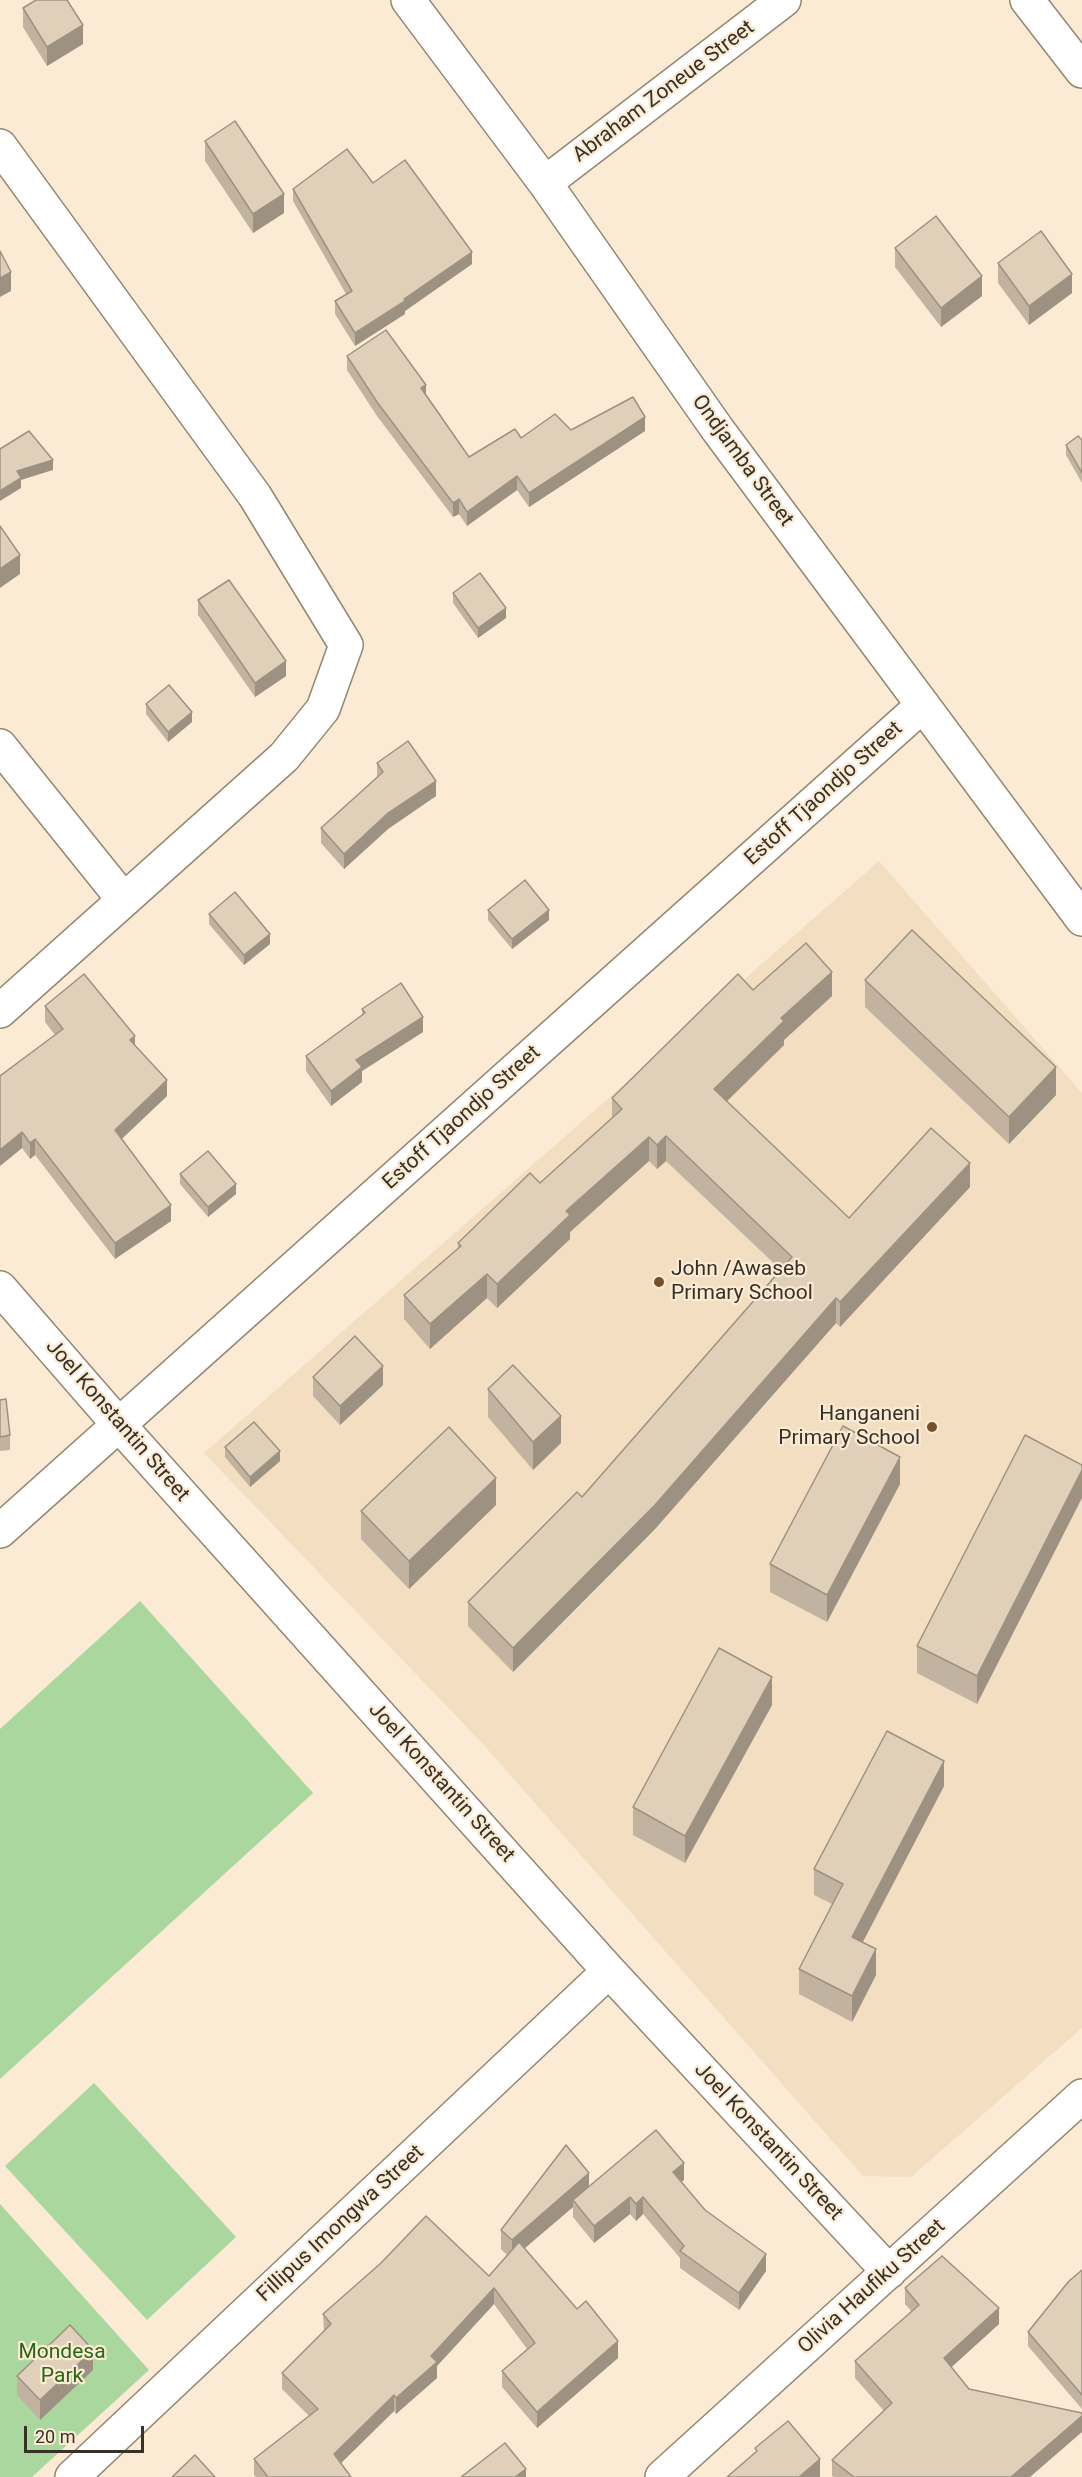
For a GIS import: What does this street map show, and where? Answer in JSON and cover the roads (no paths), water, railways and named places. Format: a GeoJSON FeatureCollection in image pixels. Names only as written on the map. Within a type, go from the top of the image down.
{"type":"FeatureCollection","features":[{"type":"Feature","properties":{"kind":"street","name":"Ondjamba Street"},"geometry":{"type":"LineString","coordinates":[[408,0],[545,183],[718,430],[1082,919]]}},
{"type":"Feature","properties":{"kind":"street","name":"Abraham Zoneue Street"},"geometry":{"type":"LineString","coordinates":[[545,183],[784,0]]}},
{"type":"Feature","properties":{"kind":"street"},"geometry":{"type":"LineString","coordinates":[[1027,0],[1082,71]]}},
{"type":"Feature","properties":{"kind":"street"},"geometry":{"type":"LineString","coordinates":[[0,147],[255,496],[346,645],[323,709],[284,757],[123,898],[0,1011]]}},
{"type":"Feature","properties":{"kind":"street","name":"Estoff Tjaondjo Street"},"geometry":{"type":"LineString","coordinates":[[0,1531],[923,705]]}},
{"type":"Feature","properties":{"kind":"street"},"geometry":{"type":"LineString","coordinates":[[0,746],[123,898]]}},
{"type":"Feature","properties":{"kind":"street","name":"Joel Konstantin Street"},"geometry":{"type":"LineString","coordinates":[[0,1288],[119,1425],[609,1971],[889,2272]]}},
{"type":"Feature","properties":{"kind":"street","name":"Fillipus Imongwa Street"},"geometry":{"type":"LineString","coordinates":[[72,2477],[609,1971]]}},
{"type":"Feature","properties":{"kind":"street","name":"Olivia Haufiku Street"},"geometry":{"type":"LineString","coordinates":[[662,2477],[1082,2096]]}},
{"type":"Feature","properties":{"kind":"place","name":"John /Awaseb Primary School"},"geometry":{"type":"Point","coordinates":[659,1282]}},
{"type":"Feature","properties":{"kind":"place","name":"Hanganeni Primary School"},"geometry":{"type":"Point","coordinates":[932,1427]}},
{"type":"Feature","properties":{"kind":"park label","name":"Mondesa Park"},"geometry":{"type":"Point","coordinates":[62,2365]}}]}
